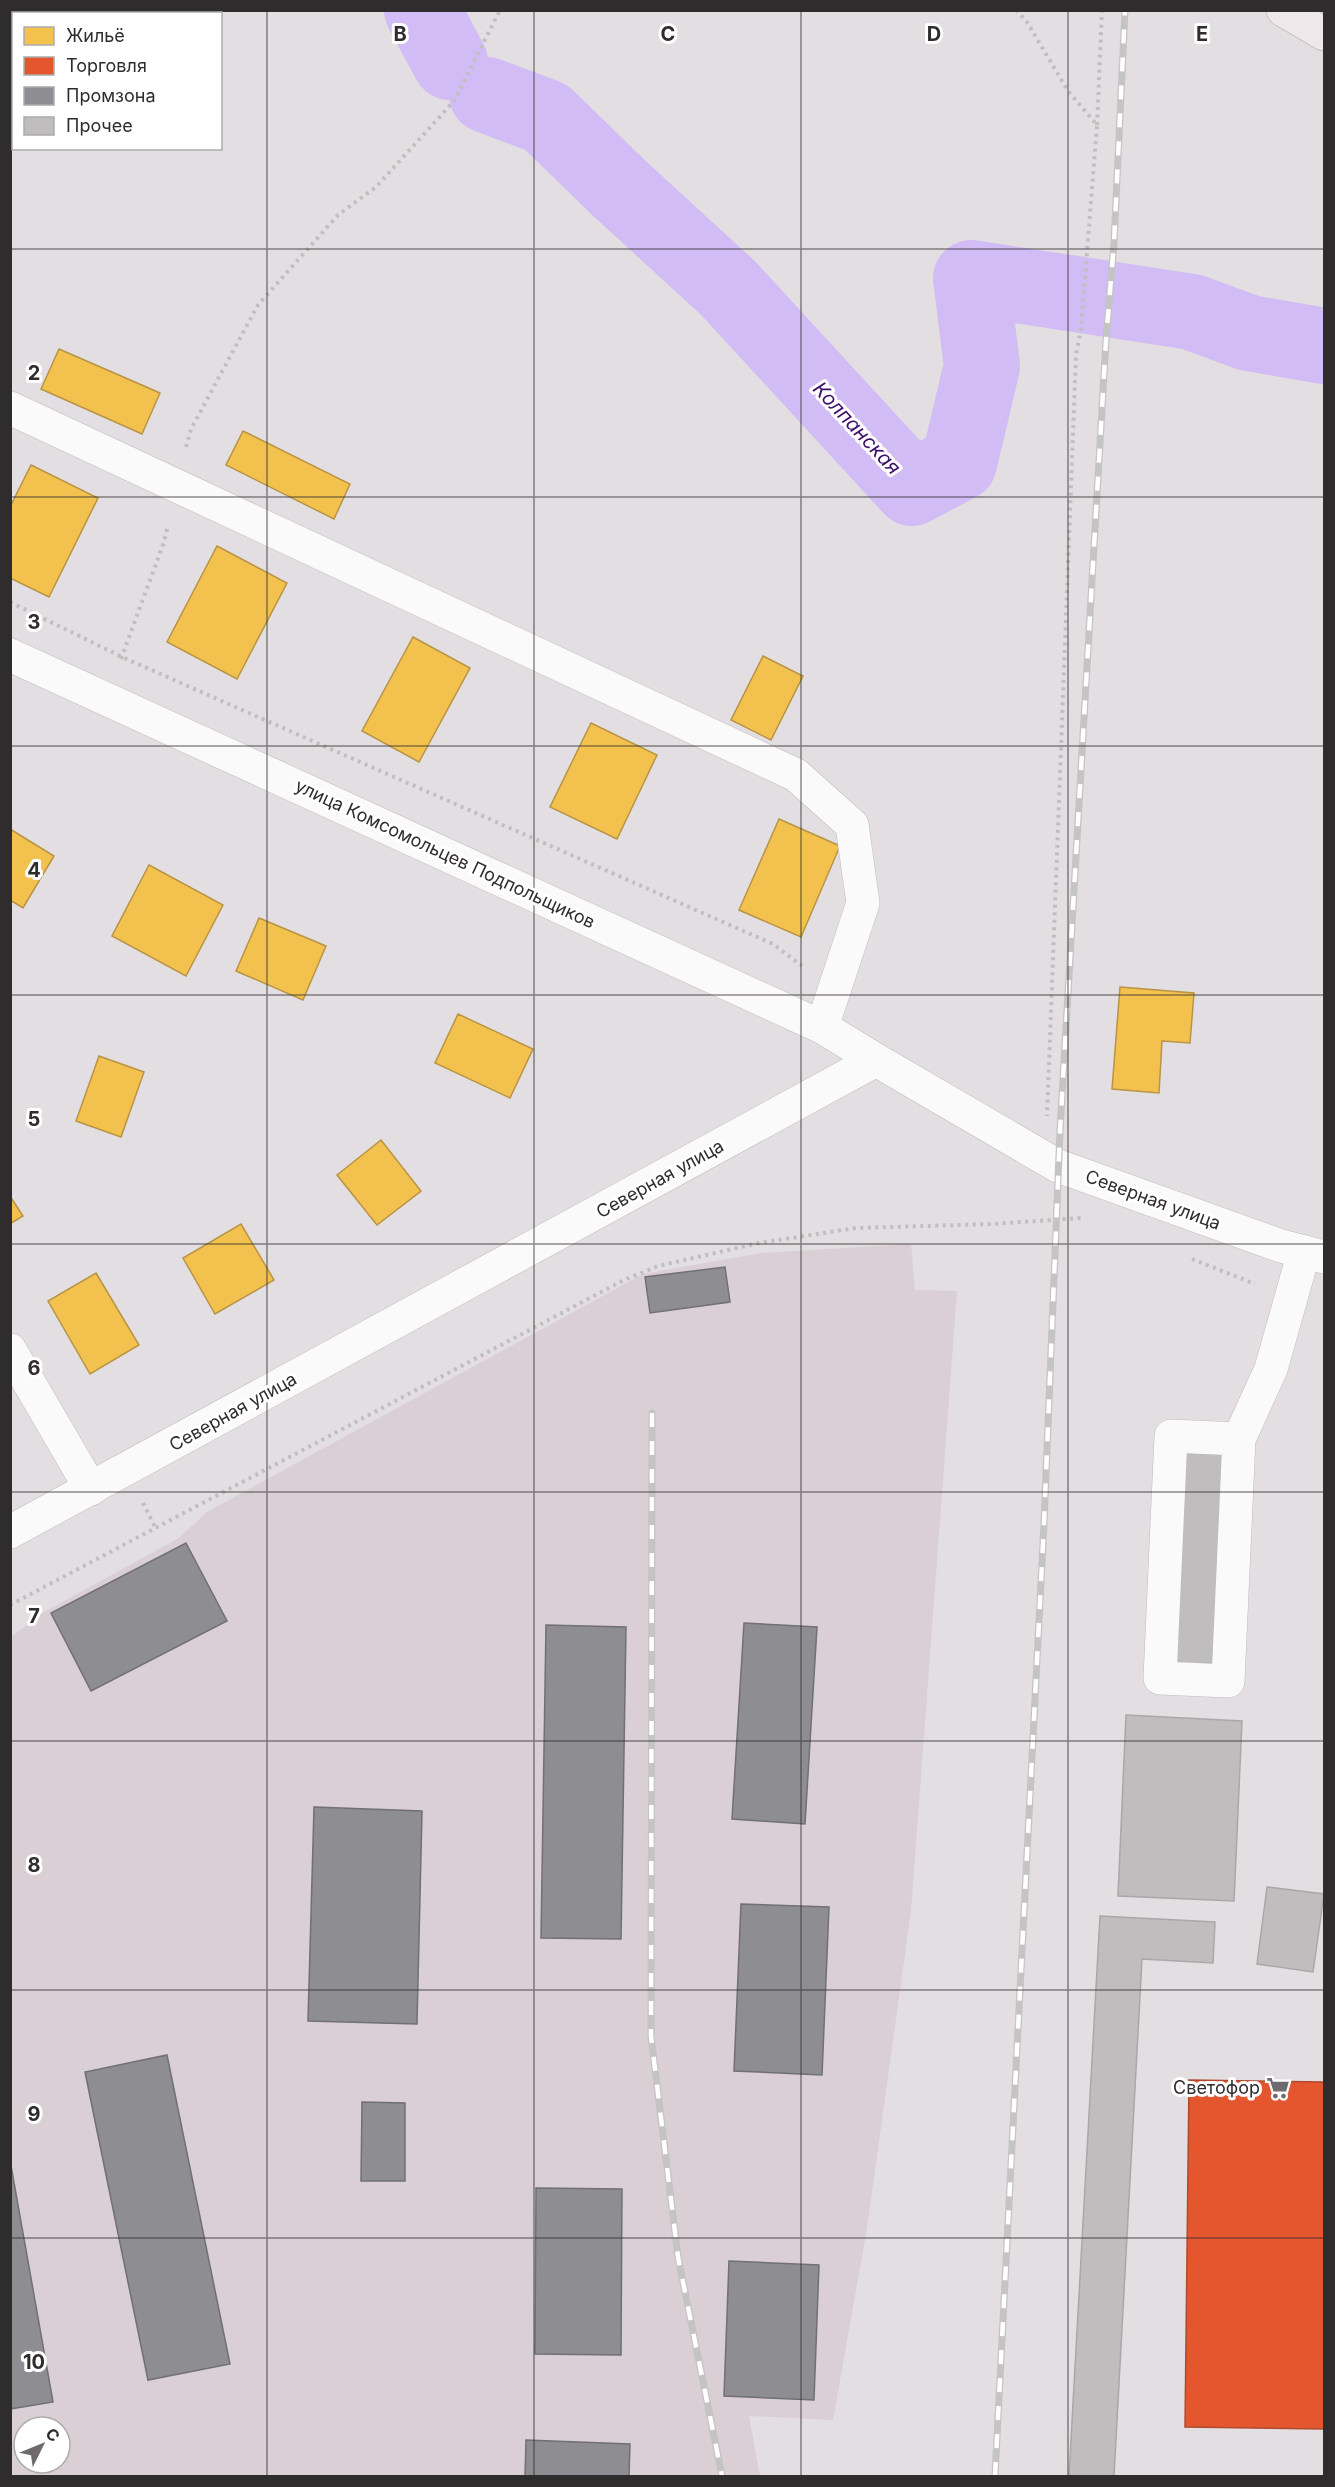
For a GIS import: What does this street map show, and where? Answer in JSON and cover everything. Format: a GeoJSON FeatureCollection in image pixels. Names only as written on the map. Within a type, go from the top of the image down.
{"type":"FeatureCollection","features":[{"type":"Feature","properties":{"kind":"main road"},"geometry":{"type":"LineString","coordinates":[[1283,10],[1324,34]]}},
{"type":"Feature","properties":{"kind":"street"},"geometry":{"type":"LineString","coordinates":[[10,408],[796,775],[852,825],[863,903],[822,1027]]}},
{"type":"Feature","properties":{"kind":"street","name":"улица Комсомольцев Подпольщиков"},"geometry":{"type":"LineString","coordinates":[[10,655],[822,1027],[876,1060]]}},
{"type":"Feature","properties":{"kind":"street","name":"Северная улица"},"geometry":{"type":"LineString","coordinates":[[10,1532],[876,1060],[1058,1166],[1270,1242],[1314,1255]]}},
{"type":"Feature","properties":{"kind":"street"},"geometry":{"type":"LineString","coordinates":[[1239,1439],[1171,1436],[1160,1678],[1228,1681],[1239,1439],[1271,1369],[1290,1299],[1314,1255]]}},
{"type":"Feature","properties":{"kind":"street"},"geometry":{"type":"LineString","coordinates":[[10,1350],[91,1489]]}},
{"type":"Feature","properties":{"kind":"path"},"geometry":{"type":"LineString","coordinates":[[102,696],[122,657],[164,542],[175,486],[191,429],[258,304],[338,215],[376,187],[454,101],[500,10]]}},
{"type":"Feature","properties":{"kind":"path"},"geometry":{"type":"LineString","coordinates":[[1016,10],[1027,22],[1068,91],[1097,126]]}},
{"type":"Feature","properties":{"kind":"path"},"geometry":{"type":"LineString","coordinates":[[1046,1122],[1076,355],[1081,329],[1097,126],[1102,10]]}},
{"type":"Feature","properties":{"kind":"path"},"geometry":{"type":"LineString","coordinates":[[10,602],[122,657],[773,944],[834,992]]}},
{"type":"Feature","properties":{"kind":"path"},"geometry":{"type":"LineString","coordinates":[[10,1605],[624,1280],[658,1266],[759,1244],[856,1228],[992,1224],[1056,1218],[1082,1218],[1092,1221]]}},
{"type":"Feature","properties":{"kind":"path"},"geometry":{"type":"LineString","coordinates":[[1184,1256],[1290,1299]]}},
{"type":"Feature","properties":{"kind":"shaded area"},"geometry":{"type":"Polygon","coordinates":[[[911,1244],[915,1290],[957,1291],[911,1911],[867,2228],[833,2420],[749,2416],[760,2476],[11,2476],[11,1637],[44,1612],[179,1538],[207,1512],[643,1274],[762,1253],[911,1244]]]}},
{"type":"Feature","properties":{"kind":"building: Жильё"},"geometry":{"type":"Polygon","coordinates":[[[59,349],[160,393],[142,434],[41,389],[59,349]]]}},
{"type":"Feature","properties":{"kind":"building: Жильё"},"geometry":{"type":"Polygon","coordinates":[[[243,431],[350,484],[334,519],[226,465],[243,431]]]}},
{"type":"Feature","properties":{"kind":"building: Жильё"},"geometry":{"type":"Polygon","coordinates":[[[31,465],[98,498],[49,597],[10,578],[10,507],[31,465]]]}},
{"type":"Feature","properties":{"kind":"building: Жильё"},"geometry":{"type":"Polygon","coordinates":[[[217,546],[287,583],[237,679],[167,642],[217,546]]]}},
{"type":"Feature","properties":{"kind":"building: Жильё"},"geometry":{"type":"Polygon","coordinates":[[[413,637],[470,668],[419,762],[362,731],[413,637]]]}},
{"type":"Feature","properties":{"kind":"building: Жильё"},"geometry":{"type":"Polygon","coordinates":[[[763,656],[803,676],[771,740],[731,720],[763,656]]]}},
{"type":"Feature","properties":{"kind":"building: Жильё"},"geometry":{"type":"Polygon","coordinates":[[[591,723],[657,755],[617,839],[550,807],[591,723]]]}},
{"type":"Feature","properties":{"kind":"building: Жильё"},"geometry":{"type":"Polygon","coordinates":[[[779,819],[840,846],[801,937],[739,910],[779,819]]]}},
{"type":"Feature","properties":{"kind":"building: Жильё"},"geometry":{"type":"Polygon","coordinates":[[[10,829],[54,856],[23,908],[10,900],[10,829]]]}},
{"type":"Feature","properties":{"kind":"building: Жильё"},"geometry":{"type":"Polygon","coordinates":[[[149,865],[223,905],[186,976],[112,936],[149,865]]]}},
{"type":"Feature","properties":{"kind":"building: Жильё"},"geometry":{"type":"Polygon","coordinates":[[[259,918],[326,946],[303,1000],[236,971],[259,918]]]}},
{"type":"Feature","properties":{"kind":"building: Жильё"},"geometry":{"type":"Polygon","coordinates":[[[1120,987],[1194,993],[1190,1043],[1162,1041],[1159,1093],[1112,1089],[1120,987]]]}},
{"type":"Feature","properties":{"kind":"building: Жильё"},"geometry":{"type":"Polygon","coordinates":[[[458,1014],[533,1049],[510,1098],[435,1063],[458,1014]]]}},
{"type":"Feature","properties":{"kind":"building: Жильё"},"geometry":{"type":"Polygon","coordinates":[[[99,1056],[144,1072],[121,1137],[76,1121],[99,1056]]]}},
{"type":"Feature","properties":{"kind":"building: Жильё"},"geometry":{"type":"Polygon","coordinates":[[[381,1140],[421,1191],[377,1225],[337,1175],[381,1140]]]}},
{"type":"Feature","properties":{"kind":"building: Жильё"},"geometry":{"type":"Polygon","coordinates":[[[10,1196],[23,1216],[10,1224],[10,1196]]]}},
{"type":"Feature","properties":{"kind":"building: Жильё"},"geometry":{"type":"Polygon","coordinates":[[[241,1224],[274,1280],[215,1314],[183,1258],[241,1224]]]}},
{"type":"Feature","properties":{"kind":"building: Жильё"},"geometry":{"type":"Polygon","coordinates":[[[96,1273],[139,1345],[90,1374],[48,1301],[96,1273]]]}},
{"type":"Feature","properties":{"kind":"building: Торговля"},"geometry":{"type":"Polygon","coordinates":[[[1189,2080],[1324,2082],[1324,2429],[1185,2427],[1189,2080]]]}},
{"type":"Feature","properties":{"kind":"building: Промзона"},"geometry":{"type":"Polygon","coordinates":[[[725,1267],[730,1302],[650,1313],[645,1277],[725,1267]]]}},
{"type":"Feature","properties":{"kind":"building: Промзона"},"geometry":{"type":"Polygon","coordinates":[[[186,1543],[227,1621],[91,1691],[51,1613],[186,1543]]]}},
{"type":"Feature","properties":{"kind":"building: Промзона"},"geometry":{"type":"Polygon","coordinates":[[[744,1623],[817,1627],[805,1824],[732,1819],[744,1623]]]}},
{"type":"Feature","properties":{"kind":"building: Промзона"},"geometry":{"type":"Polygon","coordinates":[[[546,1625],[626,1627],[621,1939],[541,1938],[546,1625]]]}},
{"type":"Feature","properties":{"kind":"building: Промзона"},"geometry":{"type":"Polygon","coordinates":[[[314,1807],[422,1811],[417,2024],[308,2021],[314,1807]]]}},
{"type":"Feature","properties":{"kind":"building: Промзона"},"geometry":{"type":"Polygon","coordinates":[[[741,1904],[829,1907],[822,2075],[734,2071],[741,1904]]]}},
{"type":"Feature","properties":{"kind":"building: Промзона"},"geometry":{"type":"Polygon","coordinates":[[[167,2055],[230,2364],[148,2380],[85,2072],[167,2055]]]}},
{"type":"Feature","properties":{"kind":"building: Промзона"},"geometry":{"type":"Polygon","coordinates":[[[362,2102],[405,2103],[405,2181],[361,2181],[362,2102]]]}},
{"type":"Feature","properties":{"kind":"building: Промзона"},"geometry":{"type":"Polygon","coordinates":[[[10,2160],[53,2402],[10,2409],[10,2160]]]}},
{"type":"Feature","properties":{"kind":"building: Промзона"},"geometry":{"type":"Polygon","coordinates":[[[536,2188],[622,2189],[621,2355],[535,2354],[536,2188]]]}},
{"type":"Feature","properties":{"kind":"building: Промзона"},"geometry":{"type":"Polygon","coordinates":[[[729,2261],[819,2265],[814,2400],[724,2396],[729,2261]]]}},
{"type":"Feature","properties":{"kind":"building: Промзона"},"geometry":{"type":"Polygon","coordinates":[[[526,2440],[630,2444],[629,2476],[525,2476],[526,2440]]]}},
{"type":"Feature","properties":{"kind":"building: Прочее"},"geometry":{"type":"Polygon","coordinates":[[[1181,1451],[1227,1454],[1218,1670],[1171,1668],[1181,1451]]]}},
{"type":"Feature","properties":{"kind":"building: Прочее"},"geometry":{"type":"Polygon","coordinates":[[[1126,1715],[1242,1721],[1234,1901],[1118,1896],[1126,1715]]]}},
{"type":"Feature","properties":{"kind":"building: Прочее"},"geometry":{"type":"Polygon","coordinates":[[[1267,1887],[1324,1894],[1313,1972],[1257,1964],[1267,1887]]]}},
{"type":"Feature","properties":{"kind":"building: Прочее"},"geometry":{"type":"Polygon","coordinates":[[[1100,1916],[1215,1922],[1213,1963],[1142,1959],[1114,2476],[1069,2476],[1100,1916]]]}},
{"type":"Feature","properties":{"kind":"waterway","name":"Колпанская"},"geometry":{"type":"LineString","coordinates":[[422,10],[450,62]]}},
{"type":"Feature","properties":{"kind":"waterway","name":"Колпанская"},"geometry":{"type":"LineString","coordinates":[[487,95],[546,117],[728,288],[912,488],[959,463],[982,366],[971,278],[1192,312],[1249,333],[1324,346]]}},
{"type":"Feature","properties":{"kind":"railway"},"geometry":{"type":"LineString","coordinates":[[995,2476],[1044,1524],[1060,1131],[1106,340],[1114,243],[1125,10]]}},
{"type":"Feature","properties":{"kind":"railway"},"geometry":{"type":"LineString","coordinates":[[652,1413],[651,2036],[678,2257],[722,2476]]}},
{"type":"Feature","properties":{"kind":"place","name":"Светофор"},"geometry":{"type":"Point","coordinates":[1278,2088]}}]}
